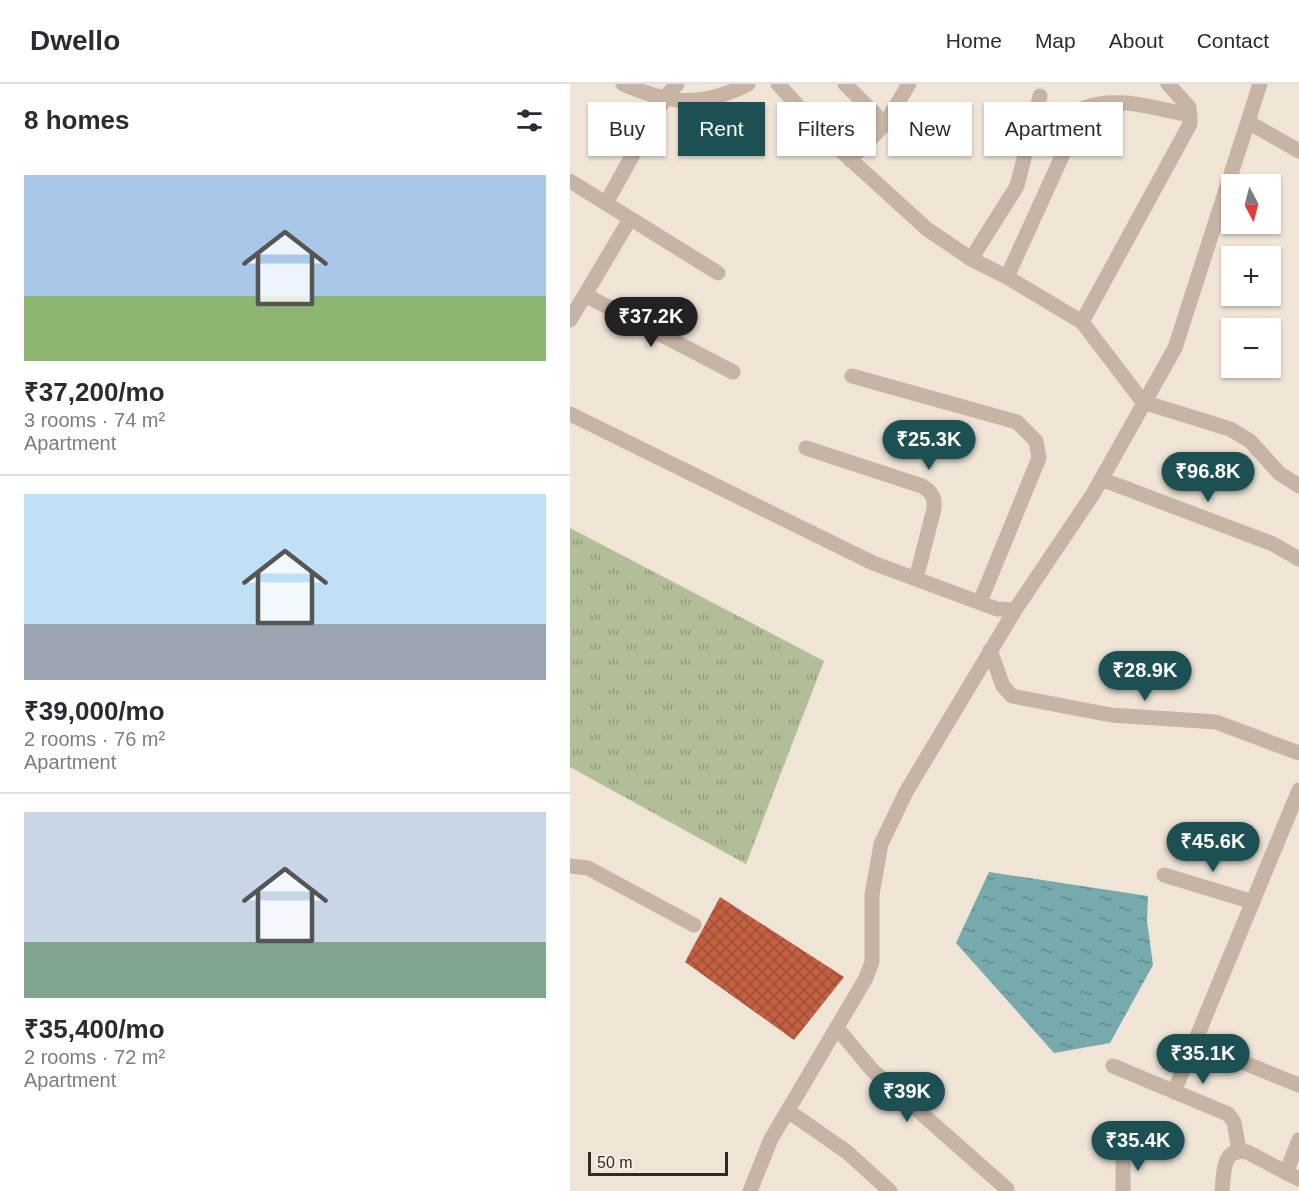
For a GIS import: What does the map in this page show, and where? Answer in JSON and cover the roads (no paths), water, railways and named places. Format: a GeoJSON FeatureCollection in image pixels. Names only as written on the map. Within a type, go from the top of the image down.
{"type":"FeatureCollection","features":[{"type":"Feature","properties":{"kind":"street"},"geometry":{"type":"LineString","coordinates":[[623,84],[664,99],[685,103],[706,100],[748,84]]}},
{"type":"Feature","properties":{"kind":"street"},"geometry":{"type":"LineString","coordinates":[[606,203],[664,99],[677,84]]}},
{"type":"Feature","properties":{"kind":"street"},"geometry":{"type":"LineString","coordinates":[[778,84],[850,160],[927,229],[971,259],[1007,277],[1082,322],[1143,402],[1230,429],[1250,441],[1279,472],[1299,486]]}},
{"type":"Feature","properties":{"kind":"street"},"geometry":{"type":"LineString","coordinates":[[845,84],[885,124]]}},
{"type":"Feature","properties":{"kind":"street"},"geometry":{"type":"LineString","coordinates":[[850,160],[885,124],[909,84]]}},
{"type":"Feature","properties":{"kind":"street"},"geometry":{"type":"LineString","coordinates":[[1082,322],[1190,124],[1189,106],[1168,84]]}},
{"type":"Feature","properties":{"kind":"street"},"geometry":{"type":"LineString","coordinates":[[750,1191],[760,1161],[866,978],[872,962],[872,895],[881,844],[906,792],[990,650],[1101,479],[1179,337],[1260,84]]}},
{"type":"Feature","properties":{"kind":"street"},"geometry":{"type":"LineString","coordinates":[[971,259],[1017,186],[1040,96]]}},
{"type":"Feature","properties":{"kind":"street"},"geometry":{"type":"LineString","coordinates":[[1007,277],[1084,108],[1096,103],[1122,103],[1190,115]]}},
{"type":"Feature","properties":{"kind":"street"},"geometry":{"type":"LineString","coordinates":[[1248,122],[1299,151]]}},
{"type":"Feature","properties":{"kind":"street"},"geometry":{"type":"LineString","coordinates":[[570,181],[718,273]]}},
{"type":"Feature","properties":{"kind":"street"},"geometry":{"type":"LineString","coordinates":[[570,320],[630,219]]}},
{"type":"Feature","properties":{"kind":"street"},"geometry":{"type":"LineString","coordinates":[[585,295],[733,372]]}},
{"type":"Feature","properties":{"kind":"street"},"geometry":{"type":"LineString","coordinates":[[852,376],[1017,422],[1036,441],[1039,458],[980,602]]}},
{"type":"Feature","properties":{"kind":"street"},"geometry":{"type":"LineString","coordinates":[[570,414],[873,562],[997,609],[1015,610]]}},
{"type":"Feature","properties":{"kind":"street"},"geometry":{"type":"LineString","coordinates":[[806,448],[922,486],[931,492],[935,500],[934,509],[916,579]]}},
{"type":"Feature","properties":{"kind":"street"},"geometry":{"type":"LineString","coordinates":[[1101,479],[1273,544],[1299,559]]}},
{"type":"Feature","properties":{"kind":"street"},"geometry":{"type":"LineString","coordinates":[[990,650],[1003,686],[1012,696],[1111,715],[1216,722],[1299,753]]}},
{"type":"Feature","properties":{"kind":"street"},"geometry":{"type":"LineString","coordinates":[[1174,1092],[1299,790]]}},
{"type":"Feature","properties":{"kind":"street"},"geometry":{"type":"LineString","coordinates":[[570,866],[588,868],[694,925]]}},
{"type":"Feature","properties":{"kind":"street"},"geometry":{"type":"LineString","coordinates":[[1164,875],[1253,902]]}},
{"type":"Feature","properties":{"kind":"street"},"geometry":{"type":"LineString","coordinates":[[837,1028],[873,1070],[1007,1190]]}},
{"type":"Feature","properties":{"kind":"street"},"geometry":{"type":"LineString","coordinates":[[1195,1043],[1299,1085]]}},
{"type":"Feature","properties":{"kind":"street"},"geometry":{"type":"LineString","coordinates":[[1113,1066],[1227,1114],[1234,1122],[1239,1150]]}},
{"type":"Feature","properties":{"kind":"street"},"geometry":{"type":"LineString","coordinates":[[788,1111],[847,1152],[890,1191]]}},
{"type":"Feature","properties":{"kind":"street"},"geometry":{"type":"LineString","coordinates":[[1222,1191],[1225,1162],[1232,1152],[1239,1150],[1247,1152],[1293,1176],[1299,1140]]}},
{"type":"Feature","properties":{"kind":"street"},"geometry":{"type":"LineString","coordinates":[[1123,1153],[1123,1191]]}},
{"type":"Feature","properties":{"kind":"water"},"geometry":{"type":"Polygon","coordinates":[[[989,872],[1148,896],[1147,921],[1153,965],[1110,1043],[1054,1053],[956,943],[989,872]]]}}]}
